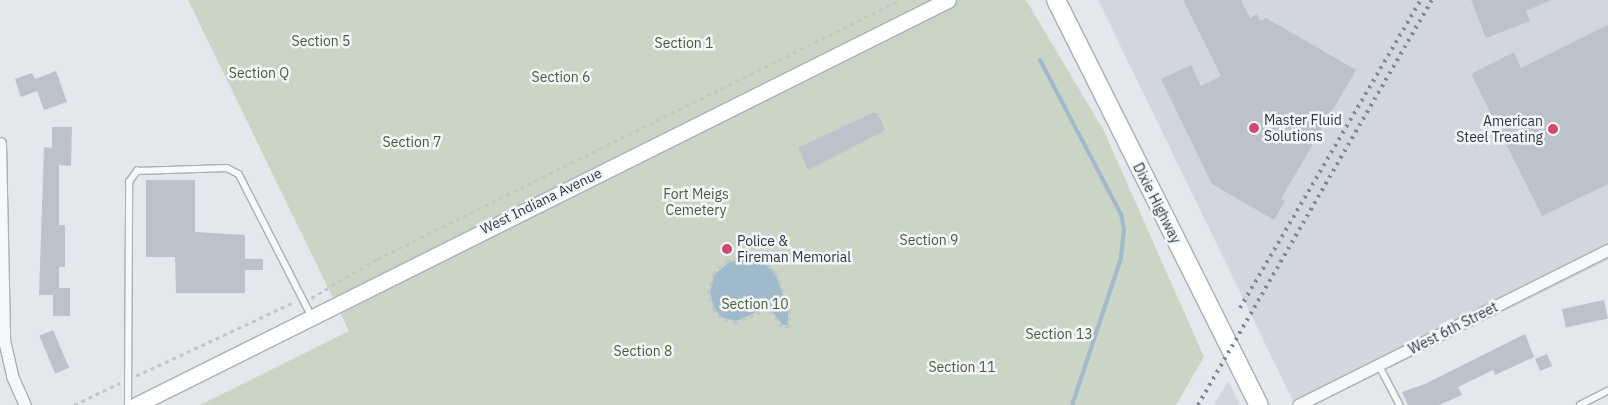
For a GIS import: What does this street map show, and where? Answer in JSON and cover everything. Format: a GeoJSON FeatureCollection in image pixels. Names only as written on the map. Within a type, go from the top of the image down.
{"type":"FeatureCollection","features":[{"type":"Feature","properties":{"kind":"main road","name":"West Indiana Avenue"},"geometry":{"type":"LineString","coordinates":[[136,405],[948,0]]}},
{"type":"Feature","properties":{"kind":"main road","name":"Dixie Highway"},"geometry":{"type":"LineString","coordinates":[[1056,0],[1259,405]]}},
{"type":"Feature","properties":{"kind":"street"},"geometry":{"type":"LineString","coordinates":[[0,143],[4,340],[12,376],[26,405]]}},
{"type":"Feature","properties":{"kind":"street","name":"West 6th Street"},"geometry":{"type":"LineString","coordinates":[[1298,405],[1608,250]]}},
{"type":"Feature","properties":{"kind":"lane"},"geometry":{"type":"LineString","coordinates":[[128,405],[129,182],[137,171],[234,169],[242,179],[312,316]]}},
{"type":"Feature","properties":{"kind":"lane"},"geometry":{"type":"LineString","coordinates":[[1379,365],[1400,405]]}},
{"type":"Feature","properties":{"kind":"lane"},"geometry":{"type":"LineString","coordinates":[[1580,405],[1608,391]]}},
{"type":"Feature","properties":{"kind":"path"},"geometry":{"type":"LineString","coordinates":[[74,405],[303,298],[314,298],[377,259],[900,0]]}},
{"type":"Feature","properties":{"kind":"path"},"geometry":{"type":"LineString","coordinates":[[752,256],[768,262],[776,273],[786,293],[791,320],[789,327],[782,327],[770,310],[766,309],[736,322],[716,314],[708,298],[713,274],[732,259],[752,256]]}},
{"type":"Feature","properties":{"kind":"shaded area"},"geometry":{"type":"Polygon","coordinates":[[[1098,0],[1608,0],[1608,260],[1315,405],[1295,405],[1098,0]]]}},
{"type":"Feature","properties":{"kind":"shaded area"},"geometry":{"type":"Polygon","coordinates":[[[1228,381],[1240,405],[1214,405],[1228,381]]]}},
{"type":"Feature","properties":{"kind":"green space","name":"Fort Meigs Cemetery"},"geometry":{"type":"Polygon","coordinates":[[[188,0],[1026,0],[1104,131],[1204,357],[1176,405],[200,405],[349,331],[188,0]]]}},
{"type":"Feature","properties":{"kind":"water"},"geometry":{"type":"Polygon","coordinates":[[[747,257],[762,260],[775,273],[788,309],[788,325],[783,325],[768,307],[736,321],[721,317],[714,308],[710,293],[714,275],[728,263],[747,257]]]}},
{"type":"Feature","properties":{"kind":"building","name":"Master Fluid Solutions"},"geometry":{"type":"Polygon","coordinates":[[[1183,0],[1241,0],[1250,18],[1257,14],[1260,21],[1266,18],[1356,70],[1281,199],[1285,201],[1274,220],[1212,184],[1161,79],[1191,65],[1201,86],[1221,76],[1183,0]]]}},
{"type":"Feature","properties":{"kind":"building"},"geometry":{"type":"Polygon","coordinates":[[[1471,0],[1551,0],[1526,11],[1530,21],[1486,38],[1471,0]]]}},
{"type":"Feature","properties":{"kind":"building","name":"American Steel Treating"},"geometry":{"type":"Polygon","coordinates":[[[1608,25],[1608,184],[1542,216],[1471,74],[1514,52],[1521,68],[1608,25]]]}},
{"type":"Feature","properties":{"kind":"building"},"geometry":{"type":"Polygon","coordinates":[[[56,71],[67,102],[44,110],[37,91],[21,97],[15,79],[32,73],[35,79],[56,71]]]}},
{"type":"Feature","properties":{"kind":"building"},"geometry":{"type":"Polygon","coordinates":[[[872,113],[877,113],[885,129],[882,132],[808,170],[798,148],[872,113]]]}},
{"type":"Feature","properties":{"kind":"building"},"geometry":{"type":"Polygon","coordinates":[[[52,127],[72,127],[71,166],[59,165],[59,225],[65,225],[65,267],[59,267],[59,288],[70,288],[70,316],[53,316],[53,295],[39,295],[44,147],[52,148],[52,127]]]}},
{"type":"Feature","properties":{"kind":"building"},"geometry":{"type":"Polygon","coordinates":[[[146,180],[195,180],[195,232],[245,235],[245,259],[263,259],[263,270],[245,270],[245,293],[176,293],[175,257],[146,257],[146,180]]]}},
{"type":"Feature","properties":{"kind":"building"},"geometry":{"type":"Polygon","coordinates":[[[1604,300],[1608,319],[1566,328],[1562,309],[1604,300]]]}},
{"type":"Feature","properties":{"kind":"building"},"geometry":{"type":"Polygon","coordinates":[[[53,330],[69,368],[55,374],[39,336],[53,330]]]}},
{"type":"Feature","properties":{"kind":"building"},"geometry":{"type":"Polygon","coordinates":[[[1525,334],[1534,357],[1495,375],[1493,370],[1458,387],[1462,395],[1439,405],[1408,405],[1402,392],[1425,384],[1525,334]]]}},
{"type":"Feature","properties":{"kind":"building"},"geometry":{"type":"Polygon","coordinates":[[[1547,354],[1552,366],[1540,371],[1535,359],[1547,354]]]}},
{"type":"Feature","properties":{"kind":"waterway"},"geometry":{"type":"LineString","coordinates":[[1040,60],[1121,214],[1124,229],[1121,258],[1072,405]]}},
{"type":"Feature","properties":{"kind":"railway"},"geometry":{"type":"LineString","coordinates":[[1240,308],[1421,0]]}},
{"type":"Feature","properties":{"kind":"railway"},"geometry":{"type":"LineString","coordinates":[[1198,405],[1432,0]]}},
{"type":"Feature","properties":{"kind":"place","name":"Master Fluid Solutions"},"geometry":{"type":"Point","coordinates":[1254,128]}},
{"type":"Feature","properties":{"kind":"place","name":"American Steel Treating"},"geometry":{"type":"Point","coordinates":[1553,129]}},
{"type":"Feature","properties":{"kind":"place","name":"Police & Fireman Memorial"},"geometry":{"type":"Point","coordinates":[727,249]}},
{"type":"Feature","properties":{"kind":"park label","name":"Section 5"},"geometry":{"type":"Point","coordinates":[321,41]}},
{"type":"Feature","properties":{"kind":"park label","name":"Section 1"},"geometry":{"type":"Point","coordinates":[684,43]}},
{"type":"Feature","properties":{"kind":"park label","name":"Section Q"},"geometry":{"type":"Point","coordinates":[259,73]}},
{"type":"Feature","properties":{"kind":"park label","name":"Section 6"},"geometry":{"type":"Point","coordinates":[561,77]}},
{"type":"Feature","properties":{"kind":"park label","name":"Section 7"},"geometry":{"type":"Point","coordinates":[412,142]}},
{"type":"Feature","properties":{"kind":"park label","name":"Section 9"},"geometry":{"type":"Point","coordinates":[929,240]}},
{"type":"Feature","properties":{"kind":"park label","name":"Section 10"},"geometry":{"type":"Point","coordinates":[755,304]}},
{"type":"Feature","properties":{"kind":"park label","name":"Section 13"},"geometry":{"type":"Point","coordinates":[1059,334]}},
{"type":"Feature","properties":{"kind":"park label","name":"Section 8"},"geometry":{"type":"Point","coordinates":[643,351]}},
{"type":"Feature","properties":{"kind":"park label","name":"Section 11"},"geometry":{"type":"Point","coordinates":[962,367]}}]}
